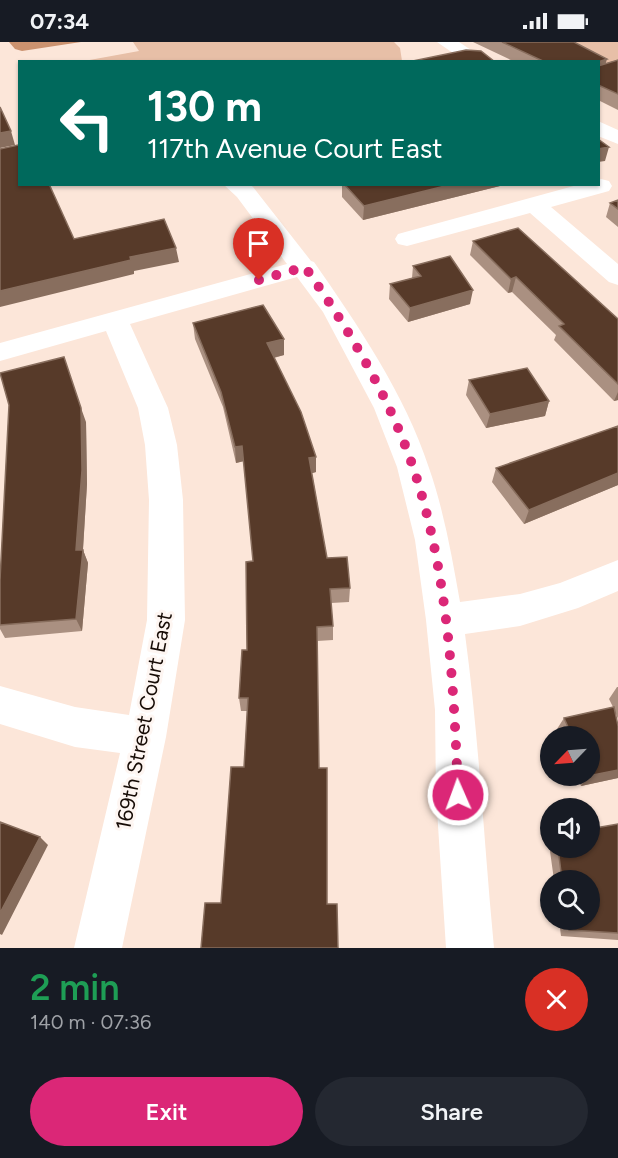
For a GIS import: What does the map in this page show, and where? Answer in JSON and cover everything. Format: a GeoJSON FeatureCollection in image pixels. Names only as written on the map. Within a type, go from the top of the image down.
{"type":"FeatureCollection","features":[{"type":"Feature","properties":{"kind":"street"},"geometry":{"type":"LineString","coordinates":[[446,42],[477,60]]}},
{"type":"Feature","properties":{"kind":"street"},"geometry":{"type":"LineString","coordinates":[[600,128],[618,138]]}},
{"type":"Feature","properties":{"kind":"street"},"geometry":{"type":"LineString","coordinates":[[407,239],[601,186]]}},
{"type":"Feature","properties":{"kind":"street"},"geometry":{"type":"LineString","coordinates":[[244,193],[305,267],[335,310],[389,408],[413,467],[432,540],[445,620],[455,710],[458,795],[470,948]]}},
{"type":"Feature","properties":{"kind":"street"},"geometry":{"type":"LineString","coordinates":[[534,205],[618,277]]}},
{"type":"Feature","properties":{"kind":"street"},"geometry":{"type":"LineString","coordinates":[[0,352],[305,267]]}},
{"type":"Feature","properties":{"kind":"street","name":"169th Street Court East"},"geometry":{"type":"LineString","coordinates":[[98,948],[145,737],[166,620],[166,500],[161,445],[153,408],[115,321]]}},
{"type":"Feature","properties":{"kind":"street"},"geometry":{"type":"LineString","coordinates":[[445,620],[520,610],[565,597],[618,575]]}},
{"type":"Feature","properties":{"kind":"street"},"geometry":{"type":"LineString","coordinates":[[0,705],[75,727],[145,737]]}},
{"type":"Feature","properties":{"kind":"shaded area"},"geometry":{"type":"Polygon","coordinates":[[[9,42],[81,42],[22,51],[15,49],[9,42]]]}},
{"type":"Feature","properties":{"kind":"shaded area"},"geometry":{"type":"Polygon","coordinates":[[[133,42],[394,42],[400,48],[402,60],[90,60],[139,51],[133,42]]]}},
{"type":"Feature","properties":{"kind":"shaded area"},"geometry":{"type":"Polygon","coordinates":[[[553,42],[618,42],[618,69],[553,42]]]}},
{"type":"Feature","properties":{"kind":"building"},"geometry":{"type":"Polygon","coordinates":[[[502,42],[574,42],[607,59],[600,61],[541,60],[502,42]]]}},
{"type":"Feature","properties":{"kind":"building"},"geometry":{"type":"Polygon","coordinates":[[[466,50],[481,51],[492,60],[418,60],[466,50]]]}},
{"type":"Feature","properties":{"kind":"building"},"geometry":{"type":"Polygon","coordinates":[[[618,60],[618,94],[600,86],[600,65],[618,60]]]}},
{"type":"Feature","properties":{"kind":"building"},"geometry":{"type":"Polygon","coordinates":[[[0,107],[11,131],[0,133],[0,107]]]}},
{"type":"Feature","properties":{"kind":"building"},"geometry":{"type":"Polygon","coordinates":[[[600,140],[609,147],[600,149],[600,140]]]}},
{"type":"Feature","properties":{"kind":"building"},"geometry":{"type":"Polygon","coordinates":[[[18,145],[18,186],[50,186],[74,239],[164,219],[176,248],[130,257],[131,260],[0,291],[0,149],[18,145]]]}},
{"type":"Feature","properties":{"kind":"building"},"geometry":{"type":"Polygon","coordinates":[[[346,186],[445,186],[364,206],[346,186]]]}},
{"type":"Feature","properties":{"kind":"building"},"geometry":{"type":"Polygon","coordinates":[[[618,200],[618,209],[610,203],[618,200]]]}},
{"type":"Feature","properties":{"kind":"building"},"geometry":{"type":"Polygon","coordinates":[[[518,228],[618,319],[618,384],[559,326],[564,324],[516,277],[511,279],[473,241],[518,228]]]}},
{"type":"Feature","properties":{"kind":"building"},"geometry":{"type":"Polygon","coordinates":[[[450,256],[473,290],[410,308],[390,284],[421,276],[413,266],[450,256]]]}},
{"type":"Feature","properties":{"kind":"building"},"geometry":{"type":"Polygon","coordinates":[[[263,305],[284,339],[267,343],[301,412],[316,457],[309,458],[327,558],[347,557],[350,588],[330,589],[333,626],[317,627],[319,768],[327,768],[327,904],[337,904],[338,948],[201,948],[205,903],[221,903],[231,767],[244,767],[248,698],[239,698],[242,650],[247,650],[246,562],[253,561],[242,446],[235,447],[221,392],[193,323],[263,305]]]}},
{"type":"Feature","properties":{"kind":"building"},"geometry":{"type":"Polygon","coordinates":[[[64,357],[81,408],[82,470],[76,550],[83,550],[76,619],[0,625],[0,580],[9,405],[0,373],[64,357]]]}},
{"type":"Feature","properties":{"kind":"building"},"geometry":{"type":"Polygon","coordinates":[[[527,368],[549,401],[490,414],[469,380],[527,368]]]}},
{"type":"Feature","properties":{"kind":"building"},"geometry":{"type":"Polygon","coordinates":[[[618,426],[618,473],[529,510],[496,468],[618,426]]]}},
{"type":"Feature","properties":{"kind":"building"},"geometry":{"type":"Polygon","coordinates":[[[614,707],[618,726],[618,770],[600,774],[600,726],[568,726],[564,718],[614,707]]]}},
{"type":"Feature","properties":{"kind":"building"},"geometry":{"type":"Polygon","coordinates":[[[0,822],[40,837],[0,913],[0,822]]]}},
{"type":"Feature","properties":{"kind":"building"},"geometry":{"type":"Polygon","coordinates":[[[618,824],[618,933],[569,930],[600,930],[600,870],[561,870],[559,858],[600,858],[600,827],[618,824]]]}},
{"type":"Feature","properties":{"kind":"route"},"geometry":{"type":"LineString","coordinates":[[259,280],[305,267],[335,310],[389,408],[413,467],[432,540],[445,620],[455,710],[458,795]]}}]}
